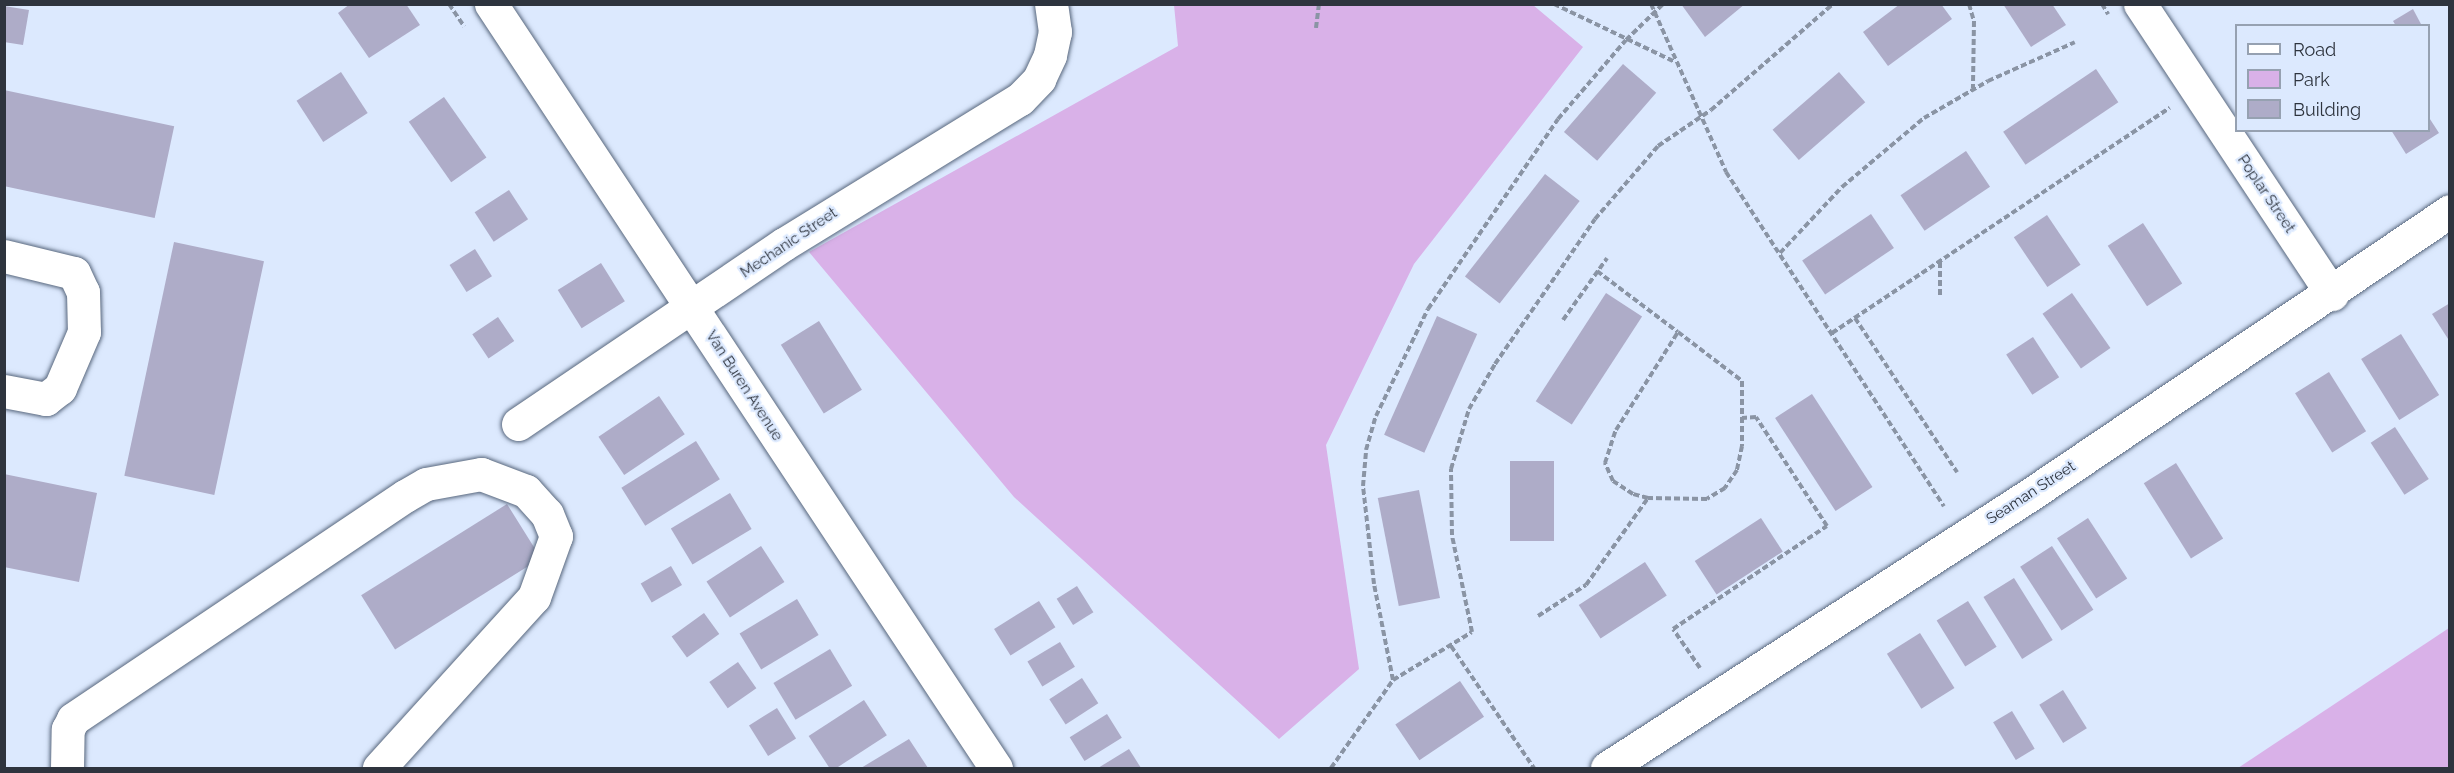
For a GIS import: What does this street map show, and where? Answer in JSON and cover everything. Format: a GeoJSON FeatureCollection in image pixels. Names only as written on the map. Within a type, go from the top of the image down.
{"type":"FeatureCollection","features":[{"type":"Feature","properties":{"kind":"street","name":"Van Buren Avenue"},"geometry":{"type":"LineString","coordinates":[[491,4],[996,768]]}},
{"type":"Feature","properties":{"kind":"street","name":"Mechanic Street"},"geometry":{"type":"LineString","coordinates":[[518,424],[693,309],[784,244],[998,116],[1039,79],[1050,55],[1055,32],[1051,4]]}},
{"type":"Feature","properties":{"kind":"street","name":"Poplar Street"},"geometry":{"type":"LineString","coordinates":[[2140,4],[2332,294]]}},
{"type":"Feature","properties":{"kind":"street","name":"Seaman Street"},"geometry":{"type":"LineString","coordinates":[[1607,768],[2332,294],[2450,211]]}},
{"type":"Feature","properties":{"kind":"street"},"geometry":{"type":"LineString","coordinates":[[4,256],[74,273],[83,292],[84,332],[60,388],[46,399],[4,391]]}},
{"type":"Feature","properties":{"kind":"street"},"geometry":{"type":"LineString","coordinates":[[67,768],[68,729],[73,719],[405,496],[426,484],[481,474],[526,490],[548,514],[556,536],[534,597],[379,768]]}},
{"type":"Feature","properties":{"kind":"path"},"geometry":{"type":"LineString","coordinates":[[1316,28],[1319,4]]}},
{"type":"Feature","properties":{"kind":"path"},"geometry":{"type":"LineString","coordinates":[[1554,4],[1675,62]]}},
{"type":"Feature","properties":{"kind":"path"},"geometry":{"type":"LineString","coordinates":[[1651,4],[1722,163],[1944,506]]}},
{"type":"Feature","properties":{"kind":"path"},"geometry":{"type":"LineString","coordinates":[[1394,680],[1376,595],[1363,486],[1366,450],[1376,416],[1417,329],[1443,286],[1558,119],[1626,40],[1663,4]]}},
{"type":"Feature","properties":{"kind":"path"},"geometry":{"type":"LineString","coordinates":[[1331,768],[1394,680],[1472,632],[1449,513],[1455,449],[1470,409],[1501,355],[1611,198],[1658,146],[1701,117],[1833,4]]}},
{"type":"Feature","properties":{"kind":"path"},"geometry":{"type":"LineString","coordinates":[[1969,4],[1974,21],[1973,89]]}},
{"type":"Feature","properties":{"kind":"path"},"geometry":{"type":"LineString","coordinates":[[1780,254],[1869,161],[1924,118],[1973,89],[2075,42]]}},
{"type":"Feature","properties":{"kind":"path"},"geometry":{"type":"LineString","coordinates":[[1832,333],[2170,107]]}},
{"type":"Feature","properties":{"kind":"path"},"geometry":{"type":"LineString","coordinates":[[1563,320],[1607,258]]}},
{"type":"Feature","properties":{"kind":"path"},"geometry":{"type":"LineString","coordinates":[[1940,261],[1940,295]]}},
{"type":"Feature","properties":{"kind":"path"},"geometry":{"type":"LineString","coordinates":[[1597,271],[1678,332],[1742,381],[1740,459],[1725,488],[1707,499],[1648,498],[1613,481],[1605,463],[1616,430],[1678,332]]}},
{"type":"Feature","properties":{"kind":"path"},"geometry":{"type":"LineString","coordinates":[[1855,318],[1957,472]]}},
{"type":"Feature","properties":{"kind":"path"},"geometry":{"type":"LineString","coordinates":[[1700,668],[1673,629],[1827,526],[1756,417],[1742,418]]}},
{"type":"Feature","properties":{"kind":"path"},"geometry":{"type":"LineString","coordinates":[[1538,616],[1586,585],[1648,498]]}},
{"type":"Feature","properties":{"kind":"path"},"geometry":{"type":"LineString","coordinates":[[1451,646],[1534,768]]}},
{"type":"Feature","properties":{"kind":"green space"},"geometry":{"type":"Polygon","coordinates":[[[1174,5],[1533,5],[1583,47],[1414,264],[1326,445],[1359,669],[1279,739],[1014,497],[809,252],[1178,46],[1174,5]]]}},
{"type":"Feature","properties":{"kind":"green space"},"geometry":{"type":"Polygon","coordinates":[[[2449,628],[2449,768],[2238,768],[2449,628]]]}},
{"type":"Feature","properties":{"kind":"building"},"geometry":{"type":"Polygon","coordinates":[[[350,4],[406,4],[420,25],[369,58],[338,13],[350,4]]]}},
{"type":"Feature","properties":{"kind":"building"},"geometry":{"type":"Polygon","coordinates":[[[1681,4],[1745,4],[1705,37],[1681,4]]]}},
{"type":"Feature","properties":{"kind":"building"},"geometry":{"type":"Polygon","coordinates":[[[1900,4],[1941,4],[1952,19],[1888,66],[1863,32],[1900,4]]]}},
{"type":"Feature","properties":{"kind":"building"},"geometry":{"type":"Polygon","coordinates":[[[2003,4],[2052,4],[2066,25],[2031,47],[2003,4]]]}},
{"type":"Feature","properties":{"kind":"building"},"geometry":{"type":"Polygon","coordinates":[[[4,6],[29,10],[23,45],[4,42],[4,6]]]}},
{"type":"Feature","properties":{"kind":"building"},"geometry":{"type":"Polygon","coordinates":[[[2413,9],[2421,24],[2395,24],[2393,21],[2413,9]]]}},
{"type":"Feature","properties":{"kind":"building"},"geometry":{"type":"Polygon","coordinates":[[[1623,64],[1656,93],[1597,161],[1564,132],[1623,64]]]}},
{"type":"Feature","properties":{"kind":"building"},"geometry":{"type":"Polygon","coordinates":[[[2096,69],[2118,102],[2026,165],[2003,132],[2096,69]]]}},
{"type":"Feature","properties":{"kind":"building"},"geometry":{"type":"Polygon","coordinates":[[[341,72],[368,113],[323,142],[297,101],[341,72]]]}},
{"type":"Feature","properties":{"kind":"building"},"geometry":{"type":"Polygon","coordinates":[[[1839,72],[1865,102],[1799,160],[1773,130],[1839,72]]]}},
{"type":"Feature","properties":{"kind":"building"},"geometry":{"type":"Polygon","coordinates":[[[4,90],[174,126],[155,218],[4,186],[4,90]]]}},
{"type":"Feature","properties":{"kind":"building"},"geometry":{"type":"Polygon","coordinates":[[[444,97],[486,158],[451,182],[409,122],[444,97]]]}},
{"type":"Feature","properties":{"kind":"building"},"geometry":{"type":"Polygon","coordinates":[[[2430,119],[2439,133],[2406,154],[2392,132],[2430,132],[2430,119]]]}},
{"type":"Feature","properties":{"kind":"building"},"geometry":{"type":"Polygon","coordinates":[[[1966,151],[1990,187],[1925,231],[1901,195],[1966,151]]]}},
{"type":"Feature","properties":{"kind":"building"},"geometry":{"type":"Polygon","coordinates":[[[1545,174],[1580,201],[1500,304],[1465,276],[1545,174]]]}},
{"type":"Feature","properties":{"kind":"building"},"geometry":{"type":"Polygon","coordinates":[[[509,190],[528,219],[494,242],[475,212],[509,190]]]}},
{"type":"Feature","properties":{"kind":"building"},"geometry":{"type":"Polygon","coordinates":[[[1871,214],[1894,248],[1825,294],[1802,260],[1871,214]]]}},
{"type":"Feature","properties":{"kind":"building"},"geometry":{"type":"Polygon","coordinates":[[[2047,215],[2081,265],[2047,287],[2014,237],[2047,215]]]}},
{"type":"Feature","properties":{"kind":"building"},"geometry":{"type":"Polygon","coordinates":[[[2143,223],[2182,283],[2147,306],[2108,246],[2143,223]]]}},
{"type":"Feature","properties":{"kind":"building"},"geometry":{"type":"Polygon","coordinates":[[[174,242],[264,261],[214,495],[124,476],[174,242]]]}},
{"type":"Feature","properties":{"kind":"building"},"geometry":{"type":"Polygon","coordinates":[[[475,249],[492,276],[467,292],[450,265],[475,249]]]}},
{"type":"Feature","properties":{"kind":"building"},"geometry":{"type":"Polygon","coordinates":[[[601,263],[625,301],[582,328],[558,290],[601,263]]]}},
{"type":"Feature","properties":{"kind":"building"},"geometry":{"type":"Polygon","coordinates":[[[1606,293],[1642,316],[1572,425],[1536,401],[1606,293]]]}},
{"type":"Feature","properties":{"kind":"building"},"geometry":{"type":"Polygon","coordinates":[[[2072,293],[2110,348],[2081,369],[2043,314],[2072,293]]]}},
{"type":"Feature","properties":{"kind":"building"},"geometry":{"type":"Polygon","coordinates":[[[2450,303],[2450,342],[2432,314],[2450,303]]]}},
{"type":"Feature","properties":{"kind":"building"},"geometry":{"type":"Polygon","coordinates":[[[1437,316],[1477,334],[1424,453],[1384,435],[1437,316]]]}},
{"type":"Feature","properties":{"kind":"building"},"geometry":{"type":"Polygon","coordinates":[[[498,317],[514,341],[489,358],[472,334],[498,317]]]}},
{"type":"Feature","properties":{"kind":"building"},"geometry":{"type":"Polygon","coordinates":[[[819,321],[862,390],[824,414],[781,345],[819,321]]]}},
{"type":"Feature","properties":{"kind":"building"},"geometry":{"type":"Polygon","coordinates":[[[2401,334],[2439,395],[2399,420],[2361,359],[2401,334]]]}},
{"type":"Feature","properties":{"kind":"building"},"geometry":{"type":"Polygon","coordinates":[[[2033,337],[2059,377],[2032,395],[2006,354],[2033,337]]]}},
{"type":"Feature","properties":{"kind":"building"},"geometry":{"type":"Polygon","coordinates":[[[2329,372],[2366,431],[2332,453],[2295,393],[2329,372]]]}},
{"type":"Feature","properties":{"kind":"building"},"geometry":{"type":"Polygon","coordinates":[[[1812,394],[1872,487],[1836,511],[1775,418],[1812,394]]]}},
{"type":"Feature","properties":{"kind":"building"},"geometry":{"type":"Polygon","coordinates":[[[659,396],[685,434],[624,475],[598,437],[659,396]]]}},
{"type":"Feature","properties":{"kind":"building"},"geometry":{"type":"Polygon","coordinates":[[[2395,427],[2429,479],[2404,495],[2371,443],[2395,427]]]}},
{"type":"Feature","properties":{"kind":"building"},"geometry":{"type":"Polygon","coordinates":[[[696,441],[720,479],[645,526],[621,488],[696,441]]]}},
{"type":"Feature","properties":{"kind":"building"},"geometry":{"type":"Polygon","coordinates":[[[1510,461],[1554,461],[1554,541],[1510,541],[1510,461]]]}},
{"type":"Feature","properties":{"kind":"building"},"geometry":{"type":"Polygon","coordinates":[[[2176,463],[2223,538],[2191,559],[2144,483],[2176,463]]]}},
{"type":"Feature","properties":{"kind":"building"},"geometry":{"type":"Polygon","coordinates":[[[4,474],[97,493],[79,582],[4,567],[4,474]]]}},
{"type":"Feature","properties":{"kind":"building"},"geometry":{"type":"Polygon","coordinates":[[[1419,490],[1440,598],[1399,606],[1378,498],[1419,490]]]}},
{"type":"Feature","properties":{"kind":"building"},"geometry":{"type":"Polygon","coordinates":[[[730,493],[752,529],[692,565],[671,529],[730,493]]]}},
{"type":"Feature","properties":{"kind":"building"},"geometry":{"type":"Polygon","coordinates":[[[507,504],[541,558],[395,649],[361,595],[507,504]]]}},
{"type":"Feature","properties":{"kind":"building"},"geometry":{"type":"Polygon","coordinates":[[[1761,518],[1783,552],[1717,595],[1695,561],[1761,518]]]}},
{"type":"Feature","properties":{"kind":"building"},"geometry":{"type":"Polygon","coordinates":[[[2088,518],[2127,578],[2096,599],[2057,538],[2088,518]]]}},
{"type":"Feature","properties":{"kind":"building"},"geometry":{"type":"Polygon","coordinates":[[[761,546],[784,582],[730,617],[706,581],[761,546]]]}},
{"type":"Feature","properties":{"kind":"building"},"geometry":{"type":"Polygon","coordinates":[[[2052,546],[2093,610],[2062,630],[2020,567],[2052,546]]]}},
{"type":"Feature","properties":{"kind":"building"},"geometry":{"type":"Polygon","coordinates":[[[1645,562],[1667,596],[1601,639],[1579,605],[1645,562]]]}},
{"type":"Feature","properties":{"kind":"building"},"geometry":{"type":"Polygon","coordinates":[[[671,566],[682,585],[652,603],[641,584],[671,566]]]}},
{"type":"Feature","properties":{"kind":"building"},"geometry":{"type":"Polygon","coordinates":[[[2014,578],[2053,640],[2022,659],[1983,597],[2014,578]]]}},
{"type":"Feature","properties":{"kind":"building"},"geometry":{"type":"Polygon","coordinates":[[[1077,586],[1093,612],[1073,625],[1057,599],[1077,586]]]}},
{"type":"Feature","properties":{"kind":"building"},"geometry":{"type":"Polygon","coordinates":[[[797,599],[819,635],[761,670],[740,634],[797,599]]]}},
{"type":"Feature","properties":{"kind":"building"},"geometry":{"type":"Polygon","coordinates":[[[1039,601],[1055,627],[1010,655],[994,629],[1039,601]]]}},
{"type":"Feature","properties":{"kind":"building"},"geometry":{"type":"Polygon","coordinates":[[[1968,601],[1997,647],[1965,666],[1937,621],[1968,601]]]}},
{"type":"Feature","properties":{"kind":"building"},"geometry":{"type":"Polygon","coordinates":[[[704,613],[719,634],[687,658],[672,637],[704,613]]]}},
{"type":"Feature","properties":{"kind":"building"},"geometry":{"type":"Polygon","coordinates":[[[1920,633],[1954,688],[1921,709],[1887,654],[1920,633]]]}},
{"type":"Feature","properties":{"kind":"building"},"geometry":{"type":"Polygon","coordinates":[[[1060,642],[1075,667],[1042,686],[1027,662],[1060,642]]]}},
{"type":"Feature","properties":{"kind":"building"},"geometry":{"type":"Polygon","coordinates":[[[830,649],[852,686],[796,720],[773,683],[830,649]]]}},
{"type":"Feature","properties":{"kind":"building"},"geometry":{"type":"Polygon","coordinates":[[[738,662],[756,688],[728,708],[709,682],[738,662]]]}},
{"type":"Feature","properties":{"kind":"building"},"geometry":{"type":"Polygon","coordinates":[[[1082,678],[1098,703],[1066,724],[1049,699],[1082,678]]]}},
{"type":"Feature","properties":{"kind":"building"},"geometry":{"type":"Polygon","coordinates":[[[1460,681],[1484,717],[1419,760],[1395,725],[1460,681]]]}},
{"type":"Feature","properties":{"kind":"building"},"geometry":{"type":"Polygon","coordinates":[[[2063,690],[2087,728],[2063,743],[2039,705],[2063,690]]]}},
{"type":"Feature","properties":{"kind":"building"},"geometry":{"type":"Polygon","coordinates":[[[864,700],[887,735],[836,768],[829,768],[809,736],[864,700]]]}},
{"type":"Feature","properties":{"kind":"building"},"geometry":{"type":"Polygon","coordinates":[[[777,708],[796,739],[768,756],[749,725],[777,708]]]}},
{"type":"Feature","properties":{"kind":"building"},"geometry":{"type":"Polygon","coordinates":[[[2012,711],[2035,749],[2016,760],[1993,722],[2012,711]]]}},
{"type":"Feature","properties":{"kind":"building"},"geometry":{"type":"Polygon","coordinates":[[[1107,714],[1122,738],[1085,761],[1070,737],[1107,714]]]}},
{"type":"Feature","properties":{"kind":"building"},"geometry":{"type":"Polygon","coordinates":[[[909,739],[928,768],[861,768],[909,739]]]}},
{"type":"Feature","properties":{"kind":"building"},"geometry":{"type":"Polygon","coordinates":[[[1129,749],[1141,768],[1098,768],[1129,749]]]}}]}
